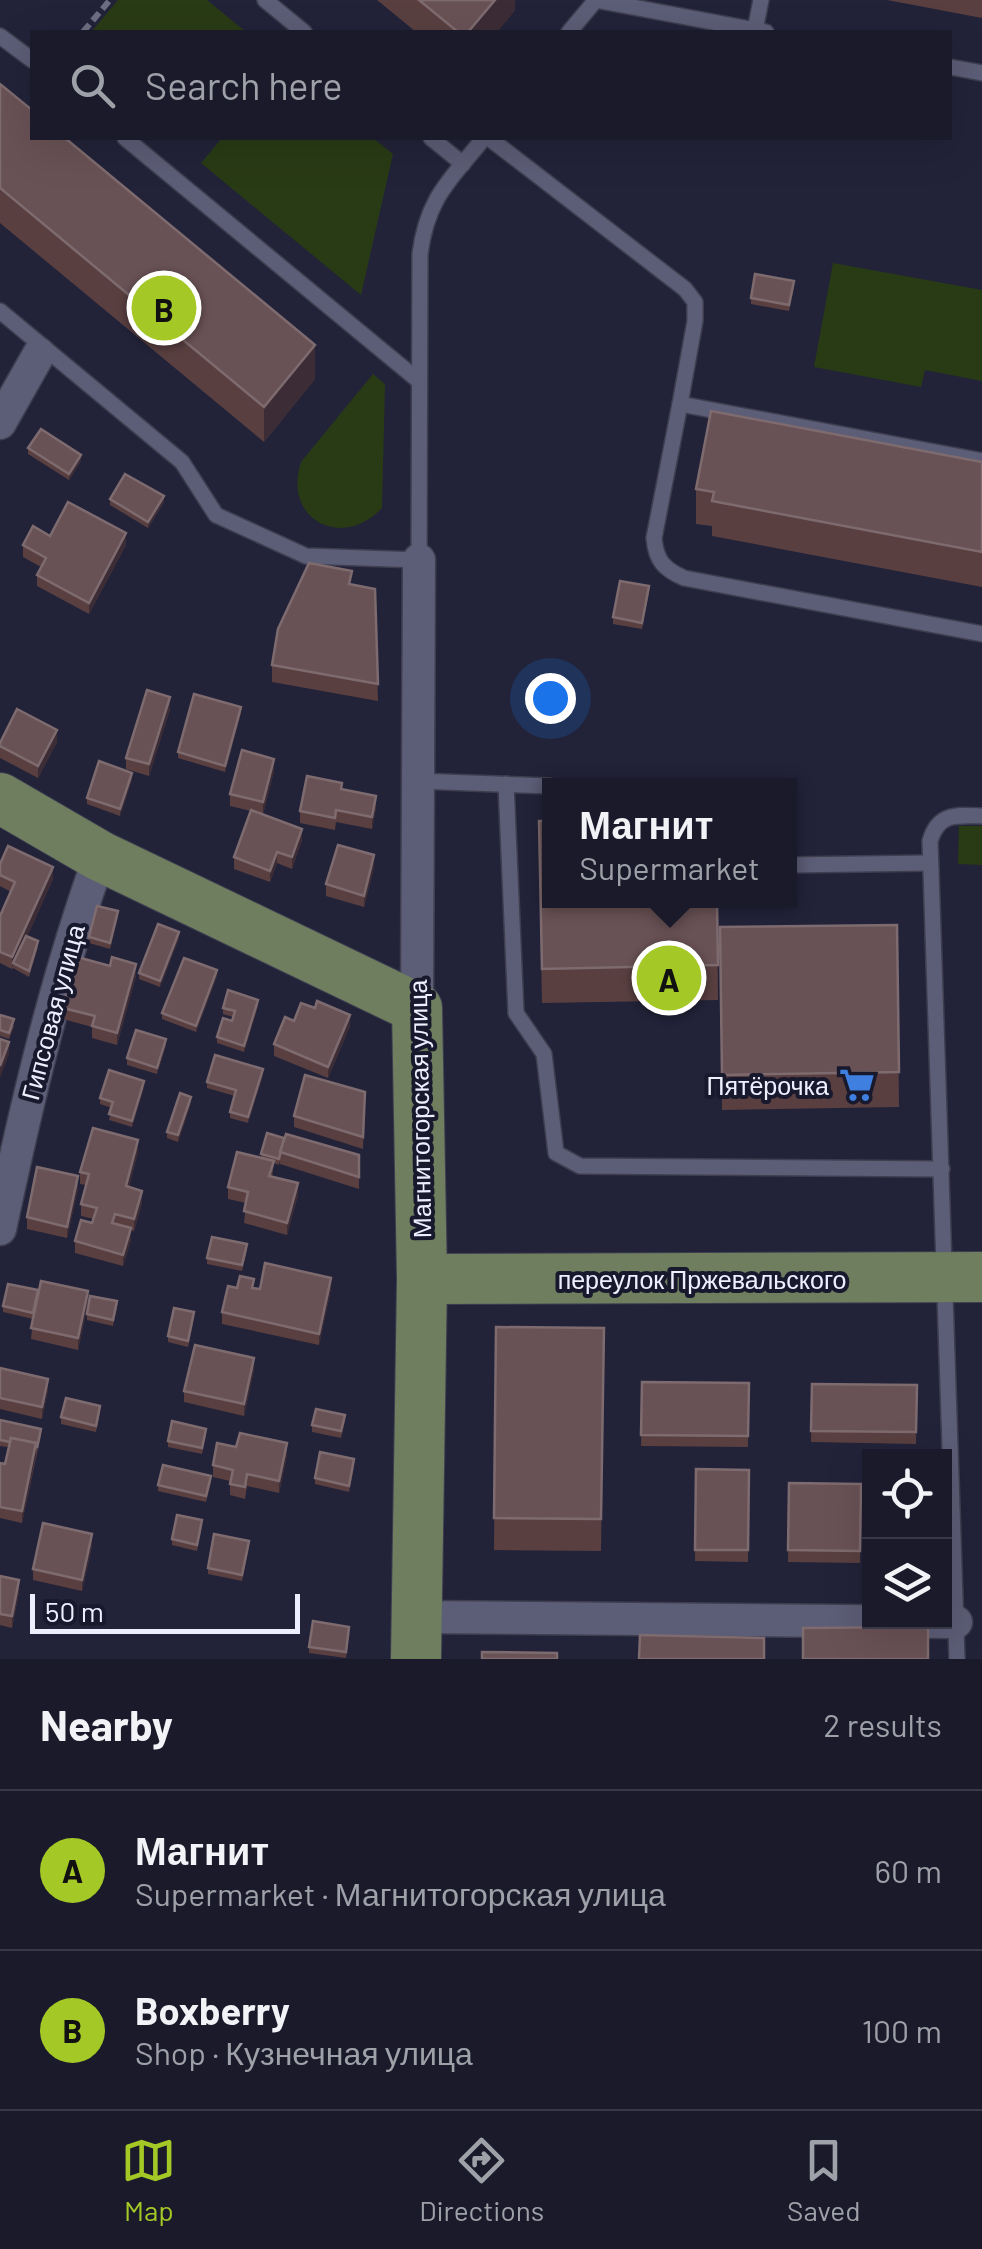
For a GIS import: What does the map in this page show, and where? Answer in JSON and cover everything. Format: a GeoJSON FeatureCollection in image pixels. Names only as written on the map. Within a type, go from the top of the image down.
{"type":"FeatureCollection","features":[{"type":"Feature","properties":{"kind":"main road"},"geometry":{"type":"LineString","coordinates":[[0,798],[100,856],[417,1008]]}},
{"type":"Feature","properties":{"kind":"main road","name":"Магнитогорская улица"},"geometry":{"type":"LineString","coordinates":[[416,1638],[422,1280],[417,1008]]}},
{"type":"Feature","properties":{"kind":"main road","name":"переулок Пржевальского"},"geometry":{"type":"LineString","coordinates":[[422,1280],[964,1277]]}},
{"type":"Feature","properties":{"kind":"street"},"geometry":{"type":"LineString","coordinates":[[0,423],[41,350]]}},
{"type":"Feature","properties":{"kind":"street","name":"Магнитогорская улица"},"geometry":{"type":"LineString","coordinates":[[417,1008],[419,560]]}},
{"type":"Feature","properties":{"kind":"street","name":"Гипсовая улица"},"geometry":{"type":"LineString","coordinates":[[0,1229],[34,1070],[72,934],[100,856]]}},
{"type":"Feature","properties":{"kind":"street"},"geometry":{"type":"LineString","coordinates":[[416,1638],[956,1622]]}},
{"type":"Feature","properties":{"kind":"lane"},"geometry":{"type":"LineString","coordinates":[[265,0],[302,30]]}},
{"type":"Feature","properties":{"kind":"lane"},"geometry":{"type":"LineString","coordinates":[[571,30],[595,0],[750,30]]}},
{"type":"Feature","properties":{"kind":"lane"},"geometry":{"type":"LineString","coordinates":[[760,0],[760,30]]}},
{"type":"Feature","properties":{"kind":"lane"},"geometry":{"type":"LineString","coordinates":[[0,36],[30,58]]}},
{"type":"Feature","properties":{"kind":"lane"},"geometry":{"type":"LineString","coordinates":[[952,67],[982,73]]}},
{"type":"Feature","properties":{"kind":"lane"},"geometry":{"type":"LineString","coordinates":[[127,140],[420,382]]}},
{"type":"Feature","properties":{"kind":"lane"},"geometry":{"type":"LineString","coordinates":[[433,140],[463,164]]}},
{"type":"Feature","properties":{"kind":"lane"},"geometry":{"type":"LineString","coordinates":[[0,311],[41,350],[182,462],[209,506],[226,520],[306,556],[419,560],[420,254],[424,224],[434,200],[485,140]]}},
{"type":"Feature","properties":{"kind":"lane"},"geometry":{"type":"LineString","coordinates":[[490,140],[685,289],[694,302],[695,321],[654,538],[655,554],[666,570],[684,578],[982,634]]}},
{"type":"Feature","properties":{"kind":"lane"},"geometry":{"type":"LineString","coordinates":[[680,404],[982,461]]}},
{"type":"Feature","properties":{"kind":"lane"},"geometry":{"type":"LineString","coordinates":[[418,781],[542,786]]}},
{"type":"Feature","properties":{"kind":"lane"},"geometry":{"type":"LineString","coordinates":[[506,784],[516,1013],[544,1054],[556,1154],[580,1166],[942,1169]]}},
{"type":"Feature","properties":{"kind":"lane"},"geometry":{"type":"LineString","coordinates":[[957,1659],[964,1277],[942,1169],[930,841],[942,818],[954,814],[982,816]]}},
{"type":"Feature","properties":{"kind":"lane"},"geometry":{"type":"LineString","coordinates":[[797,865],[930,863]]}},
{"type":"Feature","properties":{"kind":"path"},"geometry":{"type":"LineString","coordinates":[[85,30],[110,0]]}},
{"type":"Feature","properties":{"kind":"green space"},"geometry":{"type":"Polygon","coordinates":[[[118,0],[207,0],[244,30],[93,30],[118,0]]]}},
{"type":"Feature","properties":{"kind":"green space"},"geometry":{"type":"Polygon","coordinates":[[[220,140],[376,140],[393,154],[361,295],[201,163],[220,140]]]}},
{"type":"Feature","properties":{"kind":"green space"},"geometry":{"type":"Polygon","coordinates":[[[833,263],[982,290],[982,381],[925,370],[921,387],[814,367],[833,263]]]}},
{"type":"Feature","properties":{"kind":"green space"},"geometry":{"type":"Polygon","coordinates":[[[373,374],[385,384],[382,508],[366,521],[334,527],[308,513],[300,499],[297,482],[301,462],[373,374]]]}},
{"type":"Feature","properties":{"kind":"green space"},"geometry":{"type":"Polygon","coordinates":[[[959,826],[982,826],[982,865],[958,864],[959,826]]]}},
{"type":"Feature","properties":{"kind":"building"},"geometry":{"type":"Polygon","coordinates":[[[419,0],[495,0],[470,30],[456,30],[419,0]]]}},
{"type":"Feature","properties":{"kind":"building"},"geometry":{"type":"Polygon","coordinates":[[[0,84],[30,108],[30,140],[67,140],[315,345],[264,407],[0,188],[0,84]]]}},
{"type":"Feature","properties":{"kind":"building"},"geometry":{"type":"Polygon","coordinates":[[[755,274],[794,281],[789,305],[751,298],[755,274]]]}},
{"type":"Feature","properties":{"kind":"building"},"geometry":{"type":"Polygon","coordinates":[[[711,411],[982,462],[982,552],[712,501],[714,492],[696,489],[711,411]]]}},
{"type":"Feature","properties":{"kind":"building"},"geometry":{"type":"Polygon","coordinates":[[[41,429],[81,455],[69,474],[28,448],[41,429]]]}},
{"type":"Feature","properties":{"kind":"building"},"geometry":{"type":"Polygon","coordinates":[[[125,474],[164,496],[148,522],[110,499],[125,474]]]}},
{"type":"Feature","properties":{"kind":"building"},"geometry":{"type":"Polygon","coordinates":[[[68,502],[126,533],[89,603],[37,575],[46,558],[23,545],[33,526],[50,536],[68,502]]]}},
{"type":"Feature","properties":{"kind":"building"},"geometry":{"type":"Polygon","coordinates":[[[309,563],[352,571],[349,584],[375,589],[378,684],[272,665],[278,629],[309,563]]]}},
{"type":"Feature","properties":{"kind":"building"},"geometry":{"type":"Polygon","coordinates":[[[620,581],[649,586],[642,623],[613,617],[620,581]]]}},
{"type":"Feature","properties":{"kind":"building"},"geometry":{"type":"Polygon","coordinates":[[[147,690],[170,697],[149,764],[126,758],[147,690]]]}},
{"type":"Feature","properties":{"kind":"building"},"geometry":{"type":"Polygon","coordinates":[[[194,694],[241,707],[225,766],[178,752],[194,694]]]}},
{"type":"Feature","properties":{"kind":"building"},"geometry":{"type":"Polygon","coordinates":[[[17,709],[57,730],[38,766],[0,746],[17,709]]]}},
{"type":"Feature","properties":{"kind":"building"},"geometry":{"type":"Polygon","coordinates":[[[242,750],[274,759],[263,802],[230,794],[242,750]]]}},
{"type":"Feature","properties":{"kind":"building"},"geometry":{"type":"Polygon","coordinates":[[[99,761],[132,773],[120,809],[87,798],[99,761]]]}},
{"type":"Feature","properties":{"kind":"building"},"geometry":{"type":"Polygon","coordinates":[[[307,776],[342,783],[341,789],[376,796],[372,817],[336,810],[335,818],[300,811],[307,776]]]}},
{"type":"Feature","properties":{"kind":"building"},"geometry":{"type":"Polygon","coordinates":[[[251,810],[302,829],[292,857],[277,852],[270,871],[234,857],[251,810]]]}},
{"type":"Feature","properties":{"kind":"building"},"geometry":{"type":"Polygon","coordinates":[[[539,821],[542,908],[717,908],[718,965],[542,969],[539,821]]]}},
{"type":"Feature","properties":{"kind":"building"},"geometry":{"type":"Polygon","coordinates":[[[338,845],[374,855],[364,896],[326,884],[338,845]]]}},
{"type":"Feature","properties":{"kind":"building"},"geometry":{"type":"Polygon","coordinates":[[[8,846],[53,867],[12,957],[0,952],[0,916],[15,882],[0,875],[8,846]]]}},
{"type":"Feature","properties":{"kind":"building"},"geometry":{"type":"Polygon","coordinates":[[[97,906],[118,911],[110,943],[89,937],[97,906]]]}},
{"type":"Feature","properties":{"kind":"building"},"geometry":{"type":"Polygon","coordinates":[[[158,924],[179,932],[160,981],[139,973],[158,924]]]}},
{"type":"Feature","properties":{"kind":"building"},"geometry":{"type":"Polygon","coordinates":[[[897,925],[899,1072],[722,1075],[720,927],[897,925]]]}},
{"type":"Feature","properties":{"kind":"building"},"geometry":{"type":"Polygon","coordinates":[[[26,936],[38,941],[29,971],[13,963],[26,936]]]}},
{"type":"Feature","properties":{"kind":"building"},"geometry":{"type":"Polygon","coordinates":[[[77,957],[110,966],[112,957],[136,964],[117,1033],[92,1026],[95,1016],[63,1008],[77,957]]]}},
{"type":"Feature","properties":{"kind":"building"},"geometry":{"type":"Polygon","coordinates":[[[184,958],[217,970],[196,1026],[162,1013],[184,958]]]}},
{"type":"Feature","properties":{"kind":"building"},"geometry":{"type":"Polygon","coordinates":[[[228,990],[258,1000],[244,1046],[217,1037],[223,1018],[232,1021],[235,1011],[223,1008],[228,990]]]}},
{"type":"Feature","properties":{"kind":"building"},"geometry":{"type":"Polygon","coordinates":[[[317,1001],[350,1015],[328,1067],[274,1044],[285,1017],[294,1021],[301,1003],[315,1008],[317,1001]]]}},
{"type":"Feature","properties":{"kind":"building"},"geometry":{"type":"Polygon","coordinates":[[[0,1015],[14,1019],[9,1033],[0,1030],[0,1015]]]}},
{"type":"Feature","properties":{"kind":"building"},"geometry":{"type":"Polygon","coordinates":[[[136,1030],[166,1039],[157,1068],[127,1058],[136,1030]]]}},
{"type":"Feature","properties":{"kind":"building"},"geometry":{"type":"Polygon","coordinates":[[[0,1039],[9,1042],[0,1066],[0,1039]]]}},
{"type":"Feature","properties":{"kind":"building"},"geometry":{"type":"Polygon","coordinates":[[[215,1055],[263,1069],[248,1117],[230,1112],[236,1090],[207,1082],[215,1055]]]}},
{"type":"Feature","properties":{"kind":"building"},"geometry":{"type":"Polygon","coordinates":[[[109,1070],[144,1081],[132,1121],[109,1114],[113,1102],[100,1098],[109,1070]]]}},
{"type":"Feature","properties":{"kind":"building"},"geometry":{"type":"Polygon","coordinates":[[[305,1075],[365,1092],[363,1137],[294,1116],[305,1075]]]}},
{"type":"Feature","properties":{"kind":"building"},"geometry":{"type":"Polygon","coordinates":[[[180,1093],[191,1097],[178,1135],[167,1132],[180,1093]]]}},
{"type":"Feature","properties":{"kind":"building"},"geometry":{"type":"Polygon","coordinates":[[[93,1128],[138,1140],[126,1186],[142,1191],[134,1219],[115,1214],[112,1223],[131,1228],[123,1255],[75,1241],[81,1220],[92,1223],[97,1208],[81,1204],[89,1174],[80,1172],[93,1128]]]}},
{"type":"Feature","properties":{"kind":"building"},"geometry":{"type":"Polygon","coordinates":[[[267,1133],[284,1138],[279,1159],[261,1154],[267,1133]]]}},
{"type":"Feature","properties":{"kind":"building"},"geometry":{"type":"Polygon","coordinates":[[[286,1134],[359,1155],[359,1177],[280,1152],[286,1134]]]}},
{"type":"Feature","properties":{"kind":"building"},"geometry":{"type":"Polygon","coordinates":[[[237,1152],[274,1161],[269,1176],[298,1183],[287,1223],[244,1211],[248,1192],[228,1187],[237,1152]]]}},
{"type":"Feature","properties":{"kind":"building"},"geometry":{"type":"Polygon","coordinates":[[[37,1167],[78,1176],[67,1227],[27,1217],[37,1167]]]}},
{"type":"Feature","properties":{"kind":"building"},"geometry":{"type":"Polygon","coordinates":[[[212,1237],[247,1244],[242,1265],[207,1258],[212,1237]]]}},
{"type":"Feature","properties":{"kind":"building"},"geometry":{"type":"Polygon","coordinates":[[[265,1263],[331,1278],[319,1334],[222,1312],[228,1286],[237,1288],[240,1276],[254,1279],[252,1288],[260,1289],[265,1263]]]}},
{"type":"Feature","properties":{"kind":"building"},"geometry":{"type":"Polygon","coordinates":[[[41,1281],[88,1291],[78,1338],[31,1328],[41,1281]]]}},
{"type":"Feature","properties":{"kind":"building"},"geometry":{"type":"Polygon","coordinates":[[[8,1284],[38,1290],[33,1313],[3,1306],[8,1284]]]}},
{"type":"Feature","properties":{"kind":"building"},"geometry":{"type":"Polygon","coordinates":[[[90,1296],[117,1301],[113,1320],[87,1314],[90,1296]]]}},
{"type":"Feature","properties":{"kind":"building"},"geometry":{"type":"Polygon","coordinates":[[[174,1308],[194,1312],[188,1341],[168,1336],[174,1308]]]}},
{"type":"Feature","properties":{"kind":"building"},"geometry":{"type":"Polygon","coordinates":[[[496,1327],[604,1328],[601,1519],[494,1518],[496,1327]]]}},
{"type":"Feature","properties":{"kind":"building"},"geometry":{"type":"Polygon","coordinates":[[[195,1345],[254,1358],[244,1404],[184,1391],[195,1345]]]}},
{"type":"Feature","properties":{"kind":"building"},"geometry":{"type":"Polygon","coordinates":[[[0,1368],[48,1379],[42,1407],[0,1398],[0,1368]]]}},
{"type":"Feature","properties":{"kind":"building"},"geometry":{"type":"Polygon","coordinates":[[[642,1382],[749,1383],[748,1436],[641,1435],[642,1382]]]}},
{"type":"Feature","properties":{"kind":"building"},"geometry":{"type":"Polygon","coordinates":[[[812,1384],[917,1385],[916,1432],[811,1431],[812,1384]]]}},
{"type":"Feature","properties":{"kind":"building"},"geometry":{"type":"Polygon","coordinates":[[[66,1398],[100,1406],[96,1426],[61,1417],[66,1398]]]}},
{"type":"Feature","properties":{"kind":"building"},"geometry":{"type":"Polygon","coordinates":[[[316,1409],[345,1415],[341,1431],[312,1425],[316,1409]]]}},
{"type":"Feature","properties":{"kind":"building"},"geometry":{"type":"Polygon","coordinates":[[[0,1420],[41,1429],[37,1448],[36,1443],[0,1440],[0,1420]]]}},
{"type":"Feature","properties":{"kind":"building"},"geometry":{"type":"Polygon","coordinates":[[[172,1421],[206,1429],[202,1448],[168,1441],[172,1421]]]}},
{"type":"Feature","properties":{"kind":"building"},"geometry":{"type":"Polygon","coordinates":[[[240,1433],[287,1443],[279,1481],[247,1474],[245,1487],[230,1484],[233,1470],[213,1465],[217,1443],[236,1447],[240,1433]]]}},
{"type":"Feature","properties":{"kind":"building"},"geometry":{"type":"Polygon","coordinates":[[[11,1438],[36,1443],[22,1511],[0,1507],[0,1463],[5,1464],[11,1438]]]}},
{"type":"Feature","properties":{"kind":"building"},"geometry":{"type":"Polygon","coordinates":[[[320,1452],[354,1459],[349,1486],[315,1478],[320,1452]]]}},
{"type":"Feature","properties":{"kind":"building"},"geometry":{"type":"Polygon","coordinates":[[[163,1465],[211,1476],[206,1496],[158,1485],[163,1465]]]}},
{"type":"Feature","properties":{"kind":"building"},"geometry":{"type":"Polygon","coordinates":[[[696,1469],[749,1470],[748,1550],[695,1550],[696,1469]]]}},
{"type":"Feature","properties":{"kind":"building"},"geometry":{"type":"Polygon","coordinates":[[[789,1483],[861,1484],[860,1551],[788,1550],[789,1483]]]}},
{"type":"Feature","properties":{"kind":"building"},"geometry":{"type":"Polygon","coordinates":[[[177,1515],[202,1520],[197,1545],[172,1539],[177,1515]]]}},
{"type":"Feature","properties":{"kind":"building"},"geometry":{"type":"Polygon","coordinates":[[[43,1523],[92,1534],[82,1580],[33,1569],[43,1523]]]}},
{"type":"Feature","properties":{"kind":"building"},"geometry":{"type":"Polygon","coordinates":[[[214,1534],[249,1541],[242,1575],[208,1568],[214,1534]]]}},
{"type":"Feature","properties":{"kind":"building"},"geometry":{"type":"Polygon","coordinates":[[[0,1576],[19,1580],[12,1616],[0,1614],[0,1576]]]}},
{"type":"Feature","properties":{"kind":"building"},"geometry":{"type":"Polygon","coordinates":[[[313,1621],[349,1627],[346,1652],[309,1647],[313,1621]]]}},
{"type":"Feature","properties":{"kind":"building"},"geometry":{"type":"Polygon","coordinates":[[[803,1628],[928,1629],[928,1659],[803,1659],[803,1628]]]}},
{"type":"Feature","properties":{"kind":"building"},"geometry":{"type":"Polygon","coordinates":[[[640,1635],[764,1638],[764,1659],[639,1659],[640,1635]]]}},
{"type":"Feature","properties":{"kind":"building"},"geometry":{"type":"Polygon","coordinates":[[[482,1652],[557,1653],[557,1659],[482,1659],[482,1652]]]}},
{"type":"Feature","properties":{"kind":"place","name":"Boxberry"},"geometry":{"type":"Point","coordinates":[164,308]}},
{"type":"Feature","properties":{"kind":"place","name":"Магнит"},"geometry":{"type":"Point","coordinates":[669,978]}},
{"type":"Feature","properties":{"kind":"place","name":"Пятёрочка"},"geometry":{"type":"Point","coordinates":[857,1085]}}]}
